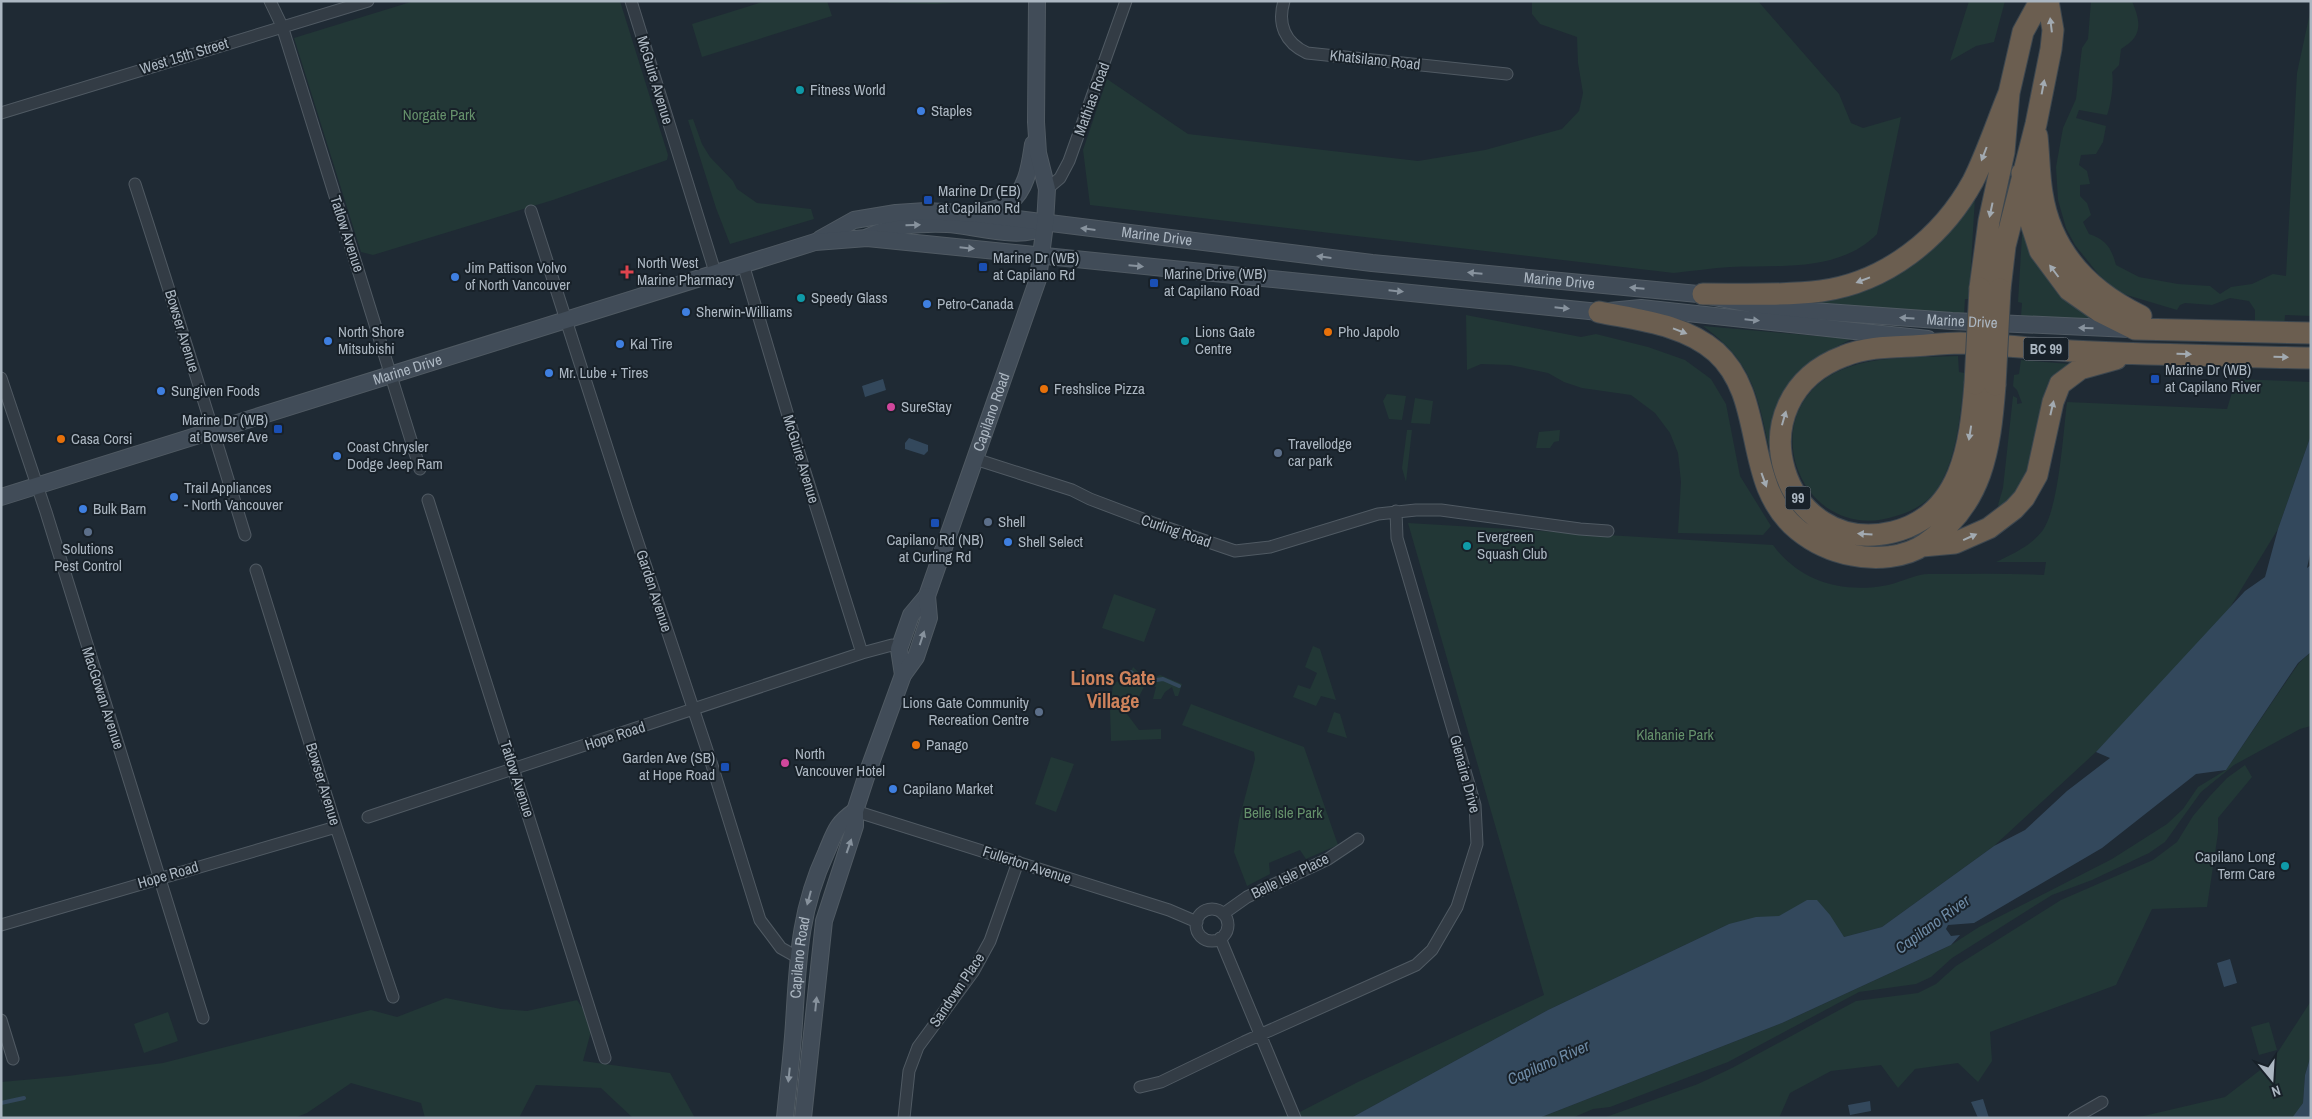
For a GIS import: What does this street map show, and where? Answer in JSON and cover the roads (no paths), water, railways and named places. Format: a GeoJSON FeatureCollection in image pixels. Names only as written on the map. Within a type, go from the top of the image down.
{"type":"FeatureCollection","features":[{"type":"Feature","properties":{"kind":"highway"},"geometry":{"type":"LineString","coordinates":[[1703,294],[1789,293],[1822,290],[1869,277],[1898,262],[1936,232],[1957,207],[1973,180],[2009,93],[2023,32],[2040,1]]}},
{"type":"Feature","properties":{"kind":"highway"},"geometry":{"type":"LineString","coordinates":[[1990,289],[2005,246],[2022,173],[2036,124],[2053,30],[2048,1]]}},
{"type":"Feature","properties":{"kind":"highway","name":"99"},"geometry":{"type":"LineString","coordinates":[[1958,343],[1893,346],[1860,351],[1844,356],[1814,372],[1792,398],[1781,431],[1780,448],[1782,465],[1796,496],[1807,509],[1821,520],[1836,528],[1852,533],[1886,534],[1903,530],[1918,522],[1943,500],[1960,471],[1985,385],[1990,289],[1989,221],[2004,152],[2009,93]]}},
{"type":"Feature","properties":{"kind":"highway"},"geometry":{"type":"LineString","coordinates":[[2036,124],[2046,210],[2051,226],[2070,260],[2081,276],[2109,299],[2170,330]]}},
{"type":"Feature","properties":{"kind":"highway"},"geometry":{"type":"LineString","coordinates":[[2022,173],[2030,217],[2040,251],[2048,264],[2069,290],[2083,301],[2135,329]]}},
{"type":"Feature","properties":{"kind":"highway"},"geometry":{"type":"LineString","coordinates":[[1599,312],[1674,328],[1696,338],[1716,352],[1727,365],[1743,394],[1760,470],[1768,491],[1778,509],[1804,535],[1830,550],[1856,556],[1884,557],[1922,546],[1955,543],[1989,528],[2014,509],[2024,498],[2037,475],[2053,402],[2060,384],[2080,370],[2135,353]]}},
{"type":"Feature","properties":{"kind":"highway","name":"Marine Drive"},"geometry":{"type":"LineString","coordinates":[[2135,329],[2311,333]]}},
{"type":"Feature","properties":{"kind":"highway","name":"Marine Drive"},"geometry":{"type":"LineString","coordinates":[[1958,343],[2135,353],[2311,358]]}},
{"type":"Feature","properties":{"kind":"highway"},"geometry":{"type":"LineString","coordinates":[[1922,546],[1948,527],[1960,513],[1979,478],[1989,441],[1985,385]]}},
{"type":"Feature","properties":{"kind":"main road"},"geometry":{"type":"LineString","coordinates":[[1037,1],[1036,122],[1038,153],[1047,189]]}},
{"type":"Feature","properties":{"kind":"main road"},"geometry":{"type":"LineString","coordinates":[[978,214],[1008,204],[1019,192],[1029,172],[1036,122]]}},
{"type":"Feature","properties":{"kind":"main road","name":"Capilano Road"},"geometry":{"type":"LineString","coordinates":[[899,649],[911,615],[927,596],[1037,281],[1045,224],[1047,189]]}},
{"type":"Feature","properties":{"kind":"main road","name":"Marine Drive"},"geometry":{"type":"LineString","coordinates":[[1,497],[815,242],[859,219],[896,213],[926,211],[978,214],[1045,224],[1372,263],[1703,294],[1771,308],[1952,321],[2135,329]]}},
{"type":"Feature","properties":{"kind":"main road"},"geometry":{"type":"LineString","coordinates":[[867,238],[889,228],[904,225],[947,224],[1016,233],[1036,231],[1045,224]]}},
{"type":"Feature","properties":{"kind":"main road","name":"Marine Drive"},"geometry":{"type":"LineString","coordinates":[[815,242],[867,238],[1599,312],[1641,308],[1895,334],[1958,343]]}},
{"type":"Feature","properties":{"kind":"main road","name":"Capilano Road"},"geometry":{"type":"LineString","coordinates":[[803,1118],[824,921],[855,826],[855,810],[903,675],[916,657],[929,618],[927,596]]}},
{"type":"Feature","properties":{"kind":"main road"},"geometry":{"type":"LineString","coordinates":[[899,649],[903,675]]}},
{"type":"Feature","properties":{"kind":"main road","name":"Capilano Road"},"geometry":{"type":"LineString","coordinates":[[784,1118],[794,1024],[797,957],[804,915],[814,878],[840,821],[855,810]]}},
{"type":"Feature","properties":{"kind":"main road"},"geometry":{"type":"LineString","coordinates":[[797,957],[804,969],[801,1052],[807,1070]]}},
{"type":"Feature","properties":{"kind":"street","name":"Tatlow Avenue"},"geometry":{"type":"LineString","coordinates":[[270,1],[282,26],[420,468]]}},
{"type":"Feature","properties":{"kind":"street","name":"West 15th Street"},"geometry":{"type":"LineString","coordinates":[[1,113],[368,1]]}},
{"type":"Feature","properties":{"kind":"street","name":"McGuire Avenue"},"geometry":{"type":"LineString","coordinates":[[631,1],[715,272]]}},
{"type":"Feature","properties":{"kind":"street","name":"Mathias Road"},"geometry":{"type":"LineString","coordinates":[[1047,189],[1060,178],[1069,161],[1126,1]]}},
{"type":"Feature","properties":{"kind":"street","name":"Khatsilano Road"},"geometry":{"type":"LineString","coordinates":[[1284,1],[1281,13],[1282,28],[1289,40],[1307,53],[1506,74]]}},
{"type":"Feature","properties":{"kind":"street","name":"Bowser Avenue"},"geometry":{"type":"LineString","coordinates":[[135,184],[245,535]]}},
{"type":"Feature","properties":{"kind":"street","name":"Garden Avenue"},"geometry":{"type":"LineString","coordinates":[[531,212],[711,762],[760,920],[781,948],[797,957]]}},
{"type":"Feature","properties":{"kind":"street","name":"McGuire Avenue"},"geometry":{"type":"LineString","coordinates":[[743,264],[800,456],[862,653]]}},
{"type":"Feature","properties":{"kind":"street","name":"MacGowan Avenue"},"geometry":{"type":"LineString","coordinates":[[1,378],[37,486],[203,1018]]}},
{"type":"Feature","properties":{"kind":"street","name":"Curling Road"},"geometry":{"type":"LineString","coordinates":[[975,459],[1072,490],[1147,521],[1236,551],[1270,547],[1382,513],[1396,511],[1441,510],[1580,529],[1608,531]]}},
{"type":"Feature","properties":{"kind":"street","name":"Tatlow Avenue"},"geometry":{"type":"LineString","coordinates":[[428,500],[605,1058]]}},
{"type":"Feature","properties":{"kind":"street","name":"Glenaire Drive"},"geometry":{"type":"LineString","coordinates":[[1140,1087],[1161,1082],[1260,1034],[1416,965],[1432,950],[1457,907],[1477,844],[1475,805],[1397,538],[1396,511]]}},
{"type":"Feature","properties":{"kind":"street","name":"Bowser Avenue"},"geometry":{"type":"LineString","coordinates":[[256,570],[336,828],[393,997]]}},
{"type":"Feature","properties":{"kind":"street","name":"Hope Road"},"geometry":{"type":"LineString","coordinates":[[368,817],[693,711],[862,653],[892,645],[899,649]]}},
{"type":"Feature","properties":{"kind":"street","name":"Fullerton Avenue"},"geometry":{"type":"LineString","coordinates":[[855,810],[1169,910],[1197,922]]}},
{"type":"Feature","properties":{"kind":"street","name":"Hope Road"},"geometry":{"type":"LineString","coordinates":[[1,925],[160,877],[336,828]]}},
{"type":"Feature","properties":{"kind":"street","name":"Belle Isle Place"},"geometry":{"type":"LineString","coordinates":[[1223,914],[1247,897],[1328,859],[1358,839]]}},
{"type":"Feature","properties":{"kind":"street","name":"Sandown Place"},"geometry":{"type":"LineString","coordinates":[[904,1118],[909,1071],[918,1047],[973,972],[990,941],[1018,862]]}},
{"type":"Feature","properties":{"kind":"street"},"geometry":{"type":"LineString","coordinates":[[1210,910],[1223,914],[1228,927],[1220,938],[1210,941],[1201,936],[1198,932],[1197,922],[1202,914],[1210,910]]}},
{"type":"Feature","properties":{"kind":"street"},"geometry":{"type":"LineString","coordinates":[[1220,938],[1295,1118]]}},
{"type":"Feature","properties":{"kind":"street"},"geometry":{"type":"LineString","coordinates":[[1,1020],[13,1059]]}},
{"type":"Feature","properties":{"kind":"street"},"geometry":{"type":"LineString","coordinates":[[2074,1118],[2102,1102]]}},
{"type":"Feature","properties":{"kind":"water"},"geometry":{"type":"Polygon","coordinates":[[[883,379],[886,390],[865,397],[862,386],[883,379]]]}},
{"type":"Feature","properties":{"kind":"water","name":"Capilano River"},"geometry":{"type":"Polygon","coordinates":[[[2311,435],[2311,550],[2307,568],[2311,565],[2311,652],[2298,663],[2226,770],[2196,774],[2102,848],[1974,923],[1948,925],[1946,929],[1951,936],[1960,935],[1951,945],[1782,1023],[1539,1118],[1351,1118],[1548,1010],[1729,924],[1756,917],[1779,916],[1807,900],[1817,900],[1830,915],[1844,937],[1882,927],[1994,846],[2025,830],[2067,791],[2110,758],[2096,752],[2245,591],[2265,577],[2278,529],[2311,435]]]}},
{"type":"Feature","properties":{"kind":"water"},"geometry":{"type":"Polygon","coordinates":[[[909,438],[928,445],[928,451],[924,455],[905,449],[905,443],[909,438]]]}},
{"type":"Feature","properties":{"kind":"water"},"geometry":{"type":"Polygon","coordinates":[[[2230,959],[2237,983],[2224,987],[2217,963],[2230,959]]]}},
{"type":"Feature","properties":{"kind":"water"},"geometry":{"type":"Polygon","coordinates":[[[2311,1055],[2311,1118],[2292,1118],[2303,1103],[2305,1075],[2311,1055]]]}},
{"type":"Feature","properties":{"kind":"water"},"geometry":{"type":"Polygon","coordinates":[[[1983,1099],[1989,1118],[1978,1118],[1971,1102],[1983,1099]]]}},
{"type":"Feature","properties":{"kind":"water"},"geometry":{"type":"Polygon","coordinates":[[[1870,1101],[1871,1111],[1850,1115],[1848,1105],[1870,1101]]]}},
{"type":"Feature","properties":{"kind":"waterway"},"geometry":{"type":"LineString","coordinates":[[1131,672],[1143,682],[1163,679],[1179,686]]}},
{"type":"Feature","properties":{"kind":"waterway"},"geometry":{"type":"LineString","coordinates":[[1,1103],[24,1098]]}},
{"type":"Feature","properties":{"kind":"place","name":"Fitness World"},"geometry":{"type":"Point","coordinates":[800,90]}},
{"type":"Feature","properties":{"kind":"place","name":"Staples"},"geometry":{"type":"Point","coordinates":[921,111]}},
{"type":"Feature","properties":{"kind":"place","name":"Marine Dr (EB) at Capilano Rd"},"geometry":{"type":"Point","coordinates":[928,200]}},
{"type":"Feature","properties":{"kind":"place","name":"Marine Dr (WB) at Capilano Rd"},"geometry":{"type":"Point","coordinates":[983,267]}},
{"type":"Feature","properties":{"kind":"place","name":"North West Marine Pharmacy"},"geometry":{"type":"Point","coordinates":[627,272]}},
{"type":"Feature","properties":{"kind":"place","name":"Jim Pattison Volvo of North Vancouver"},"geometry":{"type":"Point","coordinates":[455,277]}},
{"type":"Feature","properties":{"kind":"place","name":"Marine Drive (WB) at Capilano Road"},"geometry":{"type":"Point","coordinates":[1154,283]}},
{"type":"Feature","properties":{"kind":"place","name":"Speedy Glass"},"geometry":{"type":"Point","coordinates":[801,298]}},
{"type":"Feature","properties":{"kind":"place","name":"Petro-Canada"},"geometry":{"type":"Point","coordinates":[927,304]}},
{"type":"Feature","properties":{"kind":"place","name":"Sherwin-Williams"},"geometry":{"type":"Point","coordinates":[686,312]}},
{"type":"Feature","properties":{"kind":"place","name":"Pho Japolo"},"geometry":{"type":"Point","coordinates":[1328,332]}},
{"type":"Feature","properties":{"kind":"place","name":"North Shore Mitsubishi"},"geometry":{"type":"Point","coordinates":[328,341]}},
{"type":"Feature","properties":{"kind":"place","name":"Lions Gate Centre"},"geometry":{"type":"Point","coordinates":[1185,341]}},
{"type":"Feature","properties":{"kind":"place","name":"Kal Tire"},"geometry":{"type":"Point","coordinates":[620,344]}},
{"type":"Feature","properties":{"kind":"place","name":"Mr. Lube + Tires"},"geometry":{"type":"Point","coordinates":[549,373]}},
{"type":"Feature","properties":{"kind":"place","name":"Marine Dr (WB) at Capilano River"},"geometry":{"type":"Point","coordinates":[2155,379]}},
{"type":"Feature","properties":{"kind":"place","name":"Freshslice Pizza"},"geometry":{"type":"Point","coordinates":[1044,389]}},
{"type":"Feature","properties":{"kind":"place","name":"Sungiven Foods"},"geometry":{"type":"Point","coordinates":[161,391]}},
{"type":"Feature","properties":{"kind":"place","name":"SureStay"},"geometry":{"type":"Point","coordinates":[891,407]}},
{"type":"Feature","properties":{"kind":"place","name":"Marine Dr (WB) at Bowser Ave"},"geometry":{"type":"Point","coordinates":[278,429]}},
{"type":"Feature","properties":{"kind":"place","name":"Casa Corsi"},"geometry":{"type":"Point","coordinates":[61,439]}},
{"type":"Feature","properties":{"kind":"place","name":"Travellodge car park"},"geometry":{"type":"Point","coordinates":[1278,453]}},
{"type":"Feature","properties":{"kind":"place","name":"Coast Chrysler Dodge Jeep Ram"},"geometry":{"type":"Point","coordinates":[337,456]}},
{"type":"Feature","properties":{"kind":"place","name":"Trail Appliances - North Vancouver"},"geometry":{"type":"Point","coordinates":[174,497]}},
{"type":"Feature","properties":{"kind":"place","name":"Bulk Barn"},"geometry":{"type":"Point","coordinates":[83,509]}},
{"type":"Feature","properties":{"kind":"place","name":"Shell"},"geometry":{"type":"Point","coordinates":[988,522]}},
{"type":"Feature","properties":{"kind":"place","name":"Capilano Rd (NB) at Curling Rd"},"geometry":{"type":"Point","coordinates":[935,523]}},
{"type":"Feature","properties":{"kind":"place","name":"Solutions Pest Control"},"geometry":{"type":"Point","coordinates":[88,532]}},
{"type":"Feature","properties":{"kind":"place","name":"Shell Select"},"geometry":{"type":"Point","coordinates":[1008,542]}},
{"type":"Feature","properties":{"kind":"place","name":"Evergreen Squash Club"},"geometry":{"type":"Point","coordinates":[1467,546]}},
{"type":"Feature","properties":{"kind":"place","name":"Lions Gate Community Recreation Centre"},"geometry":{"type":"Point","coordinates":[1039,712]}},
{"type":"Feature","properties":{"kind":"place","name":"Panago"},"geometry":{"type":"Point","coordinates":[916,745]}},
{"type":"Feature","properties":{"kind":"place","name":"North Vancouver Hotel"},"geometry":{"type":"Point","coordinates":[785,763]}},
{"type":"Feature","properties":{"kind":"place","name":"Garden Ave (SB) at Hope Road"},"geometry":{"type":"Point","coordinates":[725,767]}},
{"type":"Feature","properties":{"kind":"place","name":"Capilano Market"},"geometry":{"type":"Point","coordinates":[893,789]}},
{"type":"Feature","properties":{"kind":"place","name":"Capilano Long Term Care"},"geometry":{"type":"Point","coordinates":[2285,866]}},
{"type":"Feature","properties":{"kind":"district","name":"Lions Gate Village"},"geometry":{"type":"Point","coordinates":[1113,690]}},
{"type":"Feature","properties":{"kind":"park label","name":"Norgate Park"},"geometry":{"type":"Point","coordinates":[439,115]}},
{"type":"Feature","properties":{"kind":"park label","name":"Klahanie Park"},"geometry":{"type":"Point","coordinates":[1675,735]}},
{"type":"Feature","properties":{"kind":"park label","name":"Belle Isle Park"},"geometry":{"type":"Point","coordinates":[1283,813]}}]}
